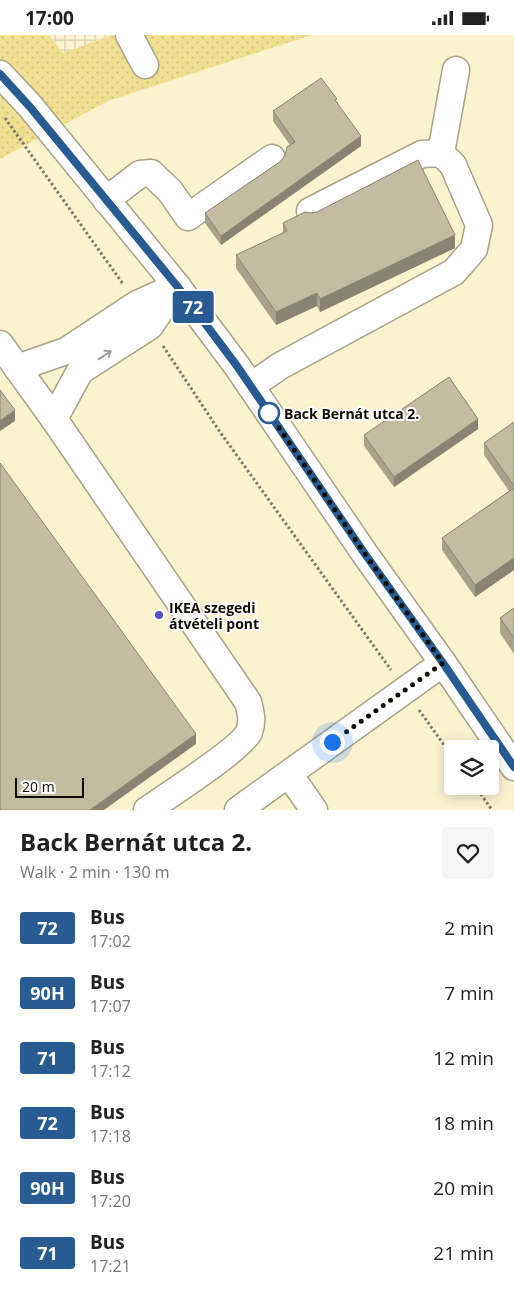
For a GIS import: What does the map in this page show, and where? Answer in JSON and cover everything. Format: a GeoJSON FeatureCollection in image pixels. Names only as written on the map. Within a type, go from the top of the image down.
{"type":"FeatureCollection","features":[{"type":"Feature","properties":{"kind":"street"},"geometry":{"type":"LineString","coordinates":[[129,35],[145,65]]}},
{"type":"Feature","properties":{"kind":"street"},"geometry":{"type":"LineString","coordinates":[[441,153],[456,69]]}},
{"type":"Feature","properties":{"kind":"street"},"geometry":{"type":"LineString","coordinates":[[0,74],[30,107],[177,286],[251,386],[359,546],[443,663],[514,767]]}},
{"type":"Feature","properties":{"kind":"street"},"geometry":{"type":"LineString","coordinates":[[251,386],[280,367],[454,272],[474,249],[479,225],[453,165],[441,153],[422,153],[310,211]]}},
{"type":"Feature","properties":{"kind":"street"},"geometry":{"type":"LineString","coordinates":[[106,200],[140,174],[152,173],[170,191],[188,217],[272,158]]}},
{"type":"Feature","properties":{"kind":"street"},"geometry":{"type":"LineString","coordinates":[[54,419],[73,361],[137,304],[177,286]]}},
{"type":"Feature","properties":{"kind":"street"},"geometry":{"type":"LineString","coordinates":[[17,368],[73,361],[150,326],[177,286]]}},
{"type":"Feature","properties":{"kind":"street"},"geometry":{"type":"LineString","coordinates":[[0,344],[54,419],[248,702],[252,719],[248,734],[231,751],[147,810]]}},
{"type":"Feature","properties":{"kind":"street"},"geometry":{"type":"LineString","coordinates":[[238,810],[443,663]]}},
{"type":"Feature","properties":{"kind":"street"},"geometry":{"type":"LineString","coordinates":[[289,773],[311,809]]}},
{"type":"Feature","properties":{"kind":"path"},"geometry":{"type":"LineString","coordinates":[[3,115],[137,304]]}},
{"type":"Feature","properties":{"kind":"path"},"geometry":{"type":"LineString","coordinates":[[150,326],[220,432],[444,745]]}},
{"type":"Feature","properties":{"kind":"path"},"geometry":{"type":"LineString","coordinates":[[481,795],[492,810]]}},
{"type":"Feature","properties":{"kind":"shaded area"},"geometry":{"type":"Polygon","coordinates":[[[0,35],[49,35],[63,53],[112,35],[312,35],[108,101],[0,159],[0,35]]]}},
{"type":"Feature","properties":{"kind":"shaded area"},"geometry":{"type":"Polygon","coordinates":[[[49,35],[112,35],[63,53],[49,35]]]}},
{"type":"Feature","properties":{"kind":"shaded area"},"geometry":{"type":"Polygon","coordinates":[[[312,35],[514,35],[514,810],[0,810],[0,159],[108,101],[312,35]]]}},
{"type":"Feature","properties":{"kind":"building"},"geometry":{"type":"Polygon","coordinates":[[[321,78],[361,136],[221,236],[205,213],[281,161],[287,147],[295,142],[273,111],[321,78]]]}},
{"type":"Feature","properties":{"kind":"building"},"geometry":{"type":"Polygon","coordinates":[[[418,160],[455,235],[320,299],[317,293],[276,312],[236,255],[287,231],[283,223],[305,212],[317,212],[418,160]]]}},
{"type":"Feature","properties":{"kind":"building"},"geometry":{"type":"Polygon","coordinates":[[[449,377],[478,419],[394,477],[364,435],[449,377]]]}},
{"type":"Feature","properties":{"kind":"building"},"geometry":{"type":"Polygon","coordinates":[[[0,390],[15,410],[0,421],[0,390]]]}},
{"type":"Feature","properties":{"kind":"building"},"geometry":{"type":"Polygon","coordinates":[[[514,422],[514,486],[484,443],[514,422]]]}},
{"type":"Feature","properties":{"kind":"building"},"geometry":{"type":"Polygon","coordinates":[[[0,463],[196,734],[90,810],[0,810],[0,463]]]}},
{"type":"Feature","properties":{"kind":"building"},"geometry":{"type":"Polygon","coordinates":[[[514,488],[514,558],[475,585],[442,538],[514,488]]]}},
{"type":"Feature","properties":{"kind":"building"},"geometry":{"type":"Polygon","coordinates":[[[514,608],[514,638],[500,618],[514,608]]]}},
{"type":"Feature","properties":{"kind":"bus line","name":"72"},"geometry":{"type":"LineString","coordinates":[[0,74],[30,107],[177,286],[237,366],[365,554],[514,767]]}},
{"type":"Feature","properties":{"kind":"place","name":"Back Bernát utca 2."},"geometry":{"type":"Point","coordinates":[269,413]}},
{"type":"Feature","properties":{"kind":"place","name":"IKEA szegedi átvételi pont"},"geometry":{"type":"Point","coordinates":[159,615]}},
{"type":"Feature","properties":{"kind":"route"},"geometry":{"type":"LineString","coordinates":[[269,413],[365,554],[443,663],[332,742]]}}]}
